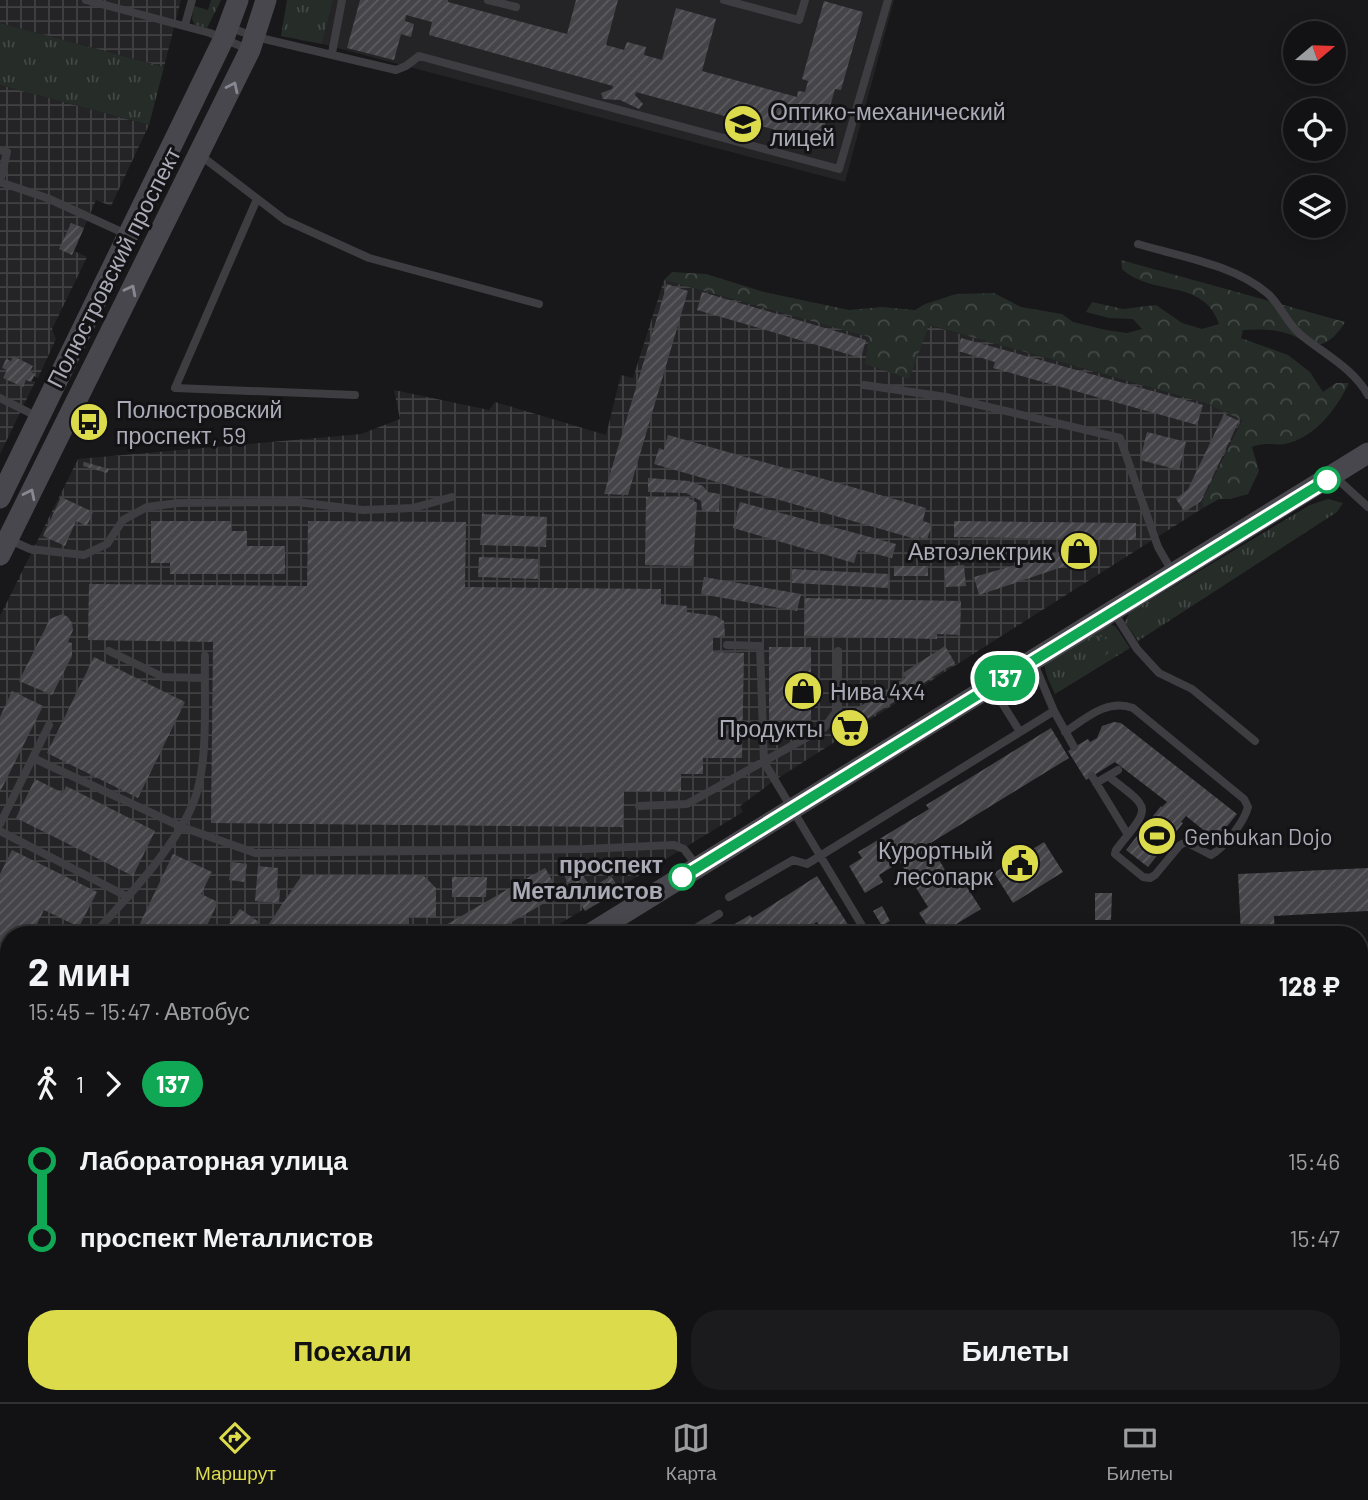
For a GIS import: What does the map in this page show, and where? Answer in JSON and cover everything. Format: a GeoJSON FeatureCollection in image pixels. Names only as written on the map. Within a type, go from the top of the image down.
{"type":"FeatureCollection","features":[{"type":"Feature","properties":{"kind":"main road","name":"Полюстровский проспект"},"geometry":{"type":"LineString","coordinates":[[0,498],[226,32],[239,0]]}},
{"type":"Feature","properties":{"kind":"main road","name":"Полюстровский проспект"},"geometry":{"type":"LineString","coordinates":[[4,547],[253,43],[266,0]]}},
{"type":"Feature","properties":{"kind":"main road"},"geometry":{"type":"LineString","coordinates":[[89,317],[112,328]]}},
{"type":"Feature","properties":{"kind":"main road"},"geometry":{"type":"LineString","coordinates":[[617,926],[698,868],[1368,453]]}},
{"type":"Feature","properties":{"kind":"lane"},"geometry":{"type":"LineString","coordinates":[[86,0],[185,25],[226,32],[253,43],[332,53],[396,70],[419,56],[839,169],[888,0]]}},
{"type":"Feature","properties":{"kind":"lane"},"geometry":{"type":"LineString","coordinates":[[185,25],[192,0]]}},
{"type":"Feature","properties":{"kind":"lane"},"geometry":{"type":"LineString","coordinates":[[332,53],[342,0]]}},
{"type":"Feature","properties":{"kind":"lane"},"geometry":{"type":"LineString","coordinates":[[488,0],[516,7]]}},
{"type":"Feature","properties":{"kind":"lane"},"geometry":{"type":"LineString","coordinates":[[724,0],[799,20],[805,0]]}},
{"type":"Feature","properties":{"kind":"lane"},"geometry":{"type":"LineString","coordinates":[[226,32],[253,43]]}},
{"type":"Feature","properties":{"kind":"lane"},"geometry":{"type":"LineString","coordinates":[[0,150],[7,152],[0,182],[47,198],[128,235]]}},
{"type":"Feature","properties":{"kind":"lane"},"geometry":{"type":"LineString","coordinates":[[199,155],[285,220],[369,258],[539,304]]}},
{"type":"Feature","properties":{"kind":"lane"},"geometry":{"type":"LineString","coordinates":[[257,199],[174,388],[355,396]]}},
{"type":"Feature","properties":{"kind":"lane"},"geometry":{"type":"LineString","coordinates":[[1138,244],[1224,269],[1252,282],[1271,296],[1297,332],[1350,371],[1368,395]]}},
{"type":"Feature","properties":{"kind":"lane"},"geometry":{"type":"LineString","coordinates":[[864,385],[946,397],[1120,438],[1158,547],[1174,574]]}},
{"type":"Feature","properties":{"kind":"lane"},"geometry":{"type":"LineString","coordinates":[[0,398],[38,417]]}},
{"type":"Feature","properties":{"kind":"lane"},"geometry":{"type":"LineString","coordinates":[[1333,476],[1366,502]]}},
{"type":"Feature","properties":{"kind":"lane"},"geometry":{"type":"LineString","coordinates":[[4,547],[84,555],[107,544],[123,520],[147,507],[178,503],[297,502],[362,510],[413,508],[452,497]]}},
{"type":"Feature","properties":{"kind":"lane"},"geometry":{"type":"LineString","coordinates":[[1113,611],[1137,649],[1159,673],[1192,689],[1255,741]]}},
{"type":"Feature","properties":{"kind":"lane"},"geometry":{"type":"LineString","coordinates":[[727,645],[760,646],[764,762],[862,926]]}},
{"type":"Feature","properties":{"kind":"lane"},"geometry":{"type":"LineString","coordinates":[[109,651],[163,677],[205,678]]}},
{"type":"Feature","properties":{"kind":"lane"},"geometry":{"type":"LineString","coordinates":[[639,806],[687,804],[824,728],[838,709],[838,651]]}},
{"type":"Feature","properties":{"kind":"lane"},"geometry":{"type":"LineString","coordinates":[[101,926],[128,897],[181,827],[195,800],[202,769],[205,656]]}},
{"type":"Feature","properties":{"kind":"lane"},"geometry":{"type":"LineString","coordinates":[[1033,660],[1054,711],[1074,747]]}},
{"type":"Feature","properties":{"kind":"lane"},"geometry":{"type":"LineString","coordinates":[[991,687],[1020,732]]}},
{"type":"Feature","properties":{"kind":"lane"},"geometry":{"type":"LineString","coordinates":[[1065,732],[1112,705],[1123,704],[1133,708],[1244,799],[1248,807],[1246,814],[1218,851],[1211,855],[1186,842],[1180,845],[1155,876],[1143,877],[1115,854],[1116,849],[1142,817],[1143,808],[1140,801],[1108,776]]}},
{"type":"Feature","properties":{"kind":"lane"},"geometry":{"type":"LineString","coordinates":[[729,897],[793,860],[807,864],[1054,711]]}},
{"type":"Feature","properties":{"kind":"lane"},"geometry":{"type":"LineString","coordinates":[[0,824],[50,725]]}},
{"type":"Feature","properties":{"kind":"lane"},"geometry":{"type":"LineString","coordinates":[[33,758],[181,827],[255,853],[674,845],[684,849],[698,868]]}},
{"type":"Feature","properties":{"kind":"lane"},"geometry":{"type":"LineString","coordinates":[[1118,770],[1094,780],[1128,835]]}},
{"type":"Feature","properties":{"kind":"lane"},"geometry":{"type":"LineString","coordinates":[[0,831],[128,897]]}},
{"type":"Feature","properties":{"kind":"lane"},"geometry":{"type":"LineString","coordinates":[[700,926],[719,914]]}},
{"type":"Feature","properties":{"kind":"shaded area"},"geometry":{"type":"Polygon","coordinates":[[[0,0],[181,0],[164,67],[0,23],[0,0]]]}},
{"type":"Feature","properties":{"kind":"shaded area","name":"Оптико-механический лицей"},"geometry":{"type":"Polygon","coordinates":[[[333,0],[894,0],[845,182],[322,44],[333,0]]]}},
{"type":"Feature","properties":{"kind":"shaded area"},"geometry":{"type":"Polygon","coordinates":[[[0,85],[149,125],[111,206],[96,200],[74,251],[87,257],[52,329],[56,339],[38,378],[34,376],[32,381],[35,382],[0,454],[0,85]]]}},
{"type":"Feature","properties":{"kind":"shaded area"},"geometry":{"type":"Polygon","coordinates":[[[664,280],[870,337],[909,378],[928,325],[1205,403],[1242,419],[1202,501],[1203,508],[775,780],[740,806],[743,812],[556,926],[0,926],[0,616],[78,459],[361,434],[400,419],[394,390],[489,410],[495,402],[606,435],[621,375],[633,378],[664,280]]]}},
{"type":"Feature","properties":{"kind":"green space"},"geometry":{"type":"Polygon","coordinates":[[[211,0],[221,0],[207,28],[195,25],[192,19],[194,6],[208,10],[211,0]]]}},
{"type":"Feature","properties":{"kind":"green space"},"geometry":{"type":"Polygon","coordinates":[[[287,0],[333,0],[322,44],[281,36],[287,0]]]}},
{"type":"Feature","properties":{"kind":"green space"},"geometry":{"type":"Polygon","coordinates":[[[0,23],[164,67],[149,125],[0,85],[0,23]]]}},
{"type":"Feature","properties":{"kind":"green space"},"geometry":{"type":"Polygon","coordinates":[[[1121,260],[1345,322],[1330,339],[1315,345],[1277,331],[1243,330],[1241,338],[1288,355],[1310,372],[1323,392],[1336,383],[1349,383],[1324,421],[1306,435],[1285,444],[1252,447],[1259,471],[1248,494],[1219,499],[1203,508],[1202,501],[1242,420],[1205,403],[929,325],[909,379],[865,364],[869,337],[664,280],[672,272],[706,274],[764,292],[849,310],[882,307],[915,310],[956,294],[994,293],[1021,307],[1062,314],[1073,322],[1127,333],[1142,329],[1133,319],[1109,318],[1086,312],[1092,302],[1123,309],[1156,305],[1182,323],[1202,329],[1219,324],[1212,310],[1202,300],[1134,278],[1122,269],[1121,260]]]}},
{"type":"Feature","properties":{"kind":"green space"},"geometry":{"type":"Polygon","coordinates":[[[1328,499],[1343,503],[1337,512],[1138,641],[1125,622],[1129,613],[1310,505],[1328,499]]]}},
{"type":"Feature","properties":{"kind":"green space"},"geometry":{"type":"Polygon","coordinates":[[[1111,624],[1130,648],[1055,694],[1043,662],[1111,624]]]}},
{"type":"Feature","properties":{"kind":"green space"},"geometry":{"type":"Polygon","coordinates":[[[1091,636],[1104,637],[1108,642],[1108,653],[1098,662],[1084,653],[1082,643],[1091,636]]]}},
{"type":"Feature","properties":{"kind":"building"},"geometry":{"type":"Polygon","coordinates":[[[360,0],[448,0],[567,34],[576,0],[618,0],[606,45],[624,50],[627,42],[646,47],[644,55],[662,60],[676,8],[716,19],[702,71],[797,97],[798,91],[805,92],[808,81],[802,79],[824,1],[863,12],[841,90],[835,89],[820,142],[636,92],[635,95],[643,104],[639,109],[620,100],[603,99],[601,93],[613,86],[429,35],[432,22],[406,15],[405,21],[414,24],[411,37],[401,34],[394,60],[347,48],[360,0]]]}},
{"type":"Feature","properties":{"kind":"building"},"geometry":{"type":"Polygon","coordinates":[[[71,223],[84,228],[72,255],[59,249],[71,223]]]}},
{"type":"Feature","properties":{"kind":"building"},"geometry":{"type":"Polygon","coordinates":[[[667,284],[688,291],[628,495],[604,494],[667,284]]]}},
{"type":"Feature","properties":{"kind":"building"},"geometry":{"type":"Polygon","coordinates":[[[702,292],[866,340],[861,358],[697,310],[702,292]]]}},
{"type":"Feature","properties":{"kind":"building"},"geometry":{"type":"Polygon","coordinates":[[[961,338],[1203,405],[1197,425],[993,368],[995,362],[958,351],[961,338]]]}},
{"type":"Feature","properties":{"kind":"building"},"geometry":{"type":"Polygon","coordinates":[[[13,356],[33,366],[30,371],[35,374],[31,382],[26,380],[23,387],[3,378],[7,370],[2,368],[6,359],[11,361],[13,356]]]}},
{"type":"Feature","properties":{"kind":"building"},"geometry":{"type":"Polygon","coordinates":[[[1224,414],[1239,421],[1201,501],[1185,512],[1176,499],[1188,489],[1224,414]]]}},
{"type":"Feature","properties":{"kind":"building"},"geometry":{"type":"Polygon","coordinates":[[[1147,432],[1186,442],[1179,470],[1140,460],[1147,432]]]}},
{"type":"Feature","properties":{"kind":"building"},"geometry":{"type":"Polygon","coordinates":[[[668,435],[926,508],[923,521],[932,524],[927,540],[919,537],[919,540],[654,464],[659,448],[664,450],[668,435]]]}},
{"type":"Feature","properties":{"kind":"building"},"geometry":{"type":"Polygon","coordinates":[[[84,462],[109,469],[107,473],[83,466],[84,462]]]}},
{"type":"Feature","properties":{"kind":"building"},"geometry":{"type":"Polygon","coordinates":[[[648,478],[689,481],[703,486],[708,492],[720,494],[719,512],[702,511],[701,501],[686,493],[648,492],[648,478]]]}},
{"type":"Feature","properties":{"kind":"building"},"geometry":{"type":"Polygon","coordinates":[[[61,497],[93,512],[87,526],[76,521],[65,546],[43,536],[61,497]]]}},
{"type":"Feature","properties":{"kind":"building"},"geometry":{"type":"Polygon","coordinates":[[[646,497],[687,497],[697,503],[693,566],[645,565],[646,497]]]}},
{"type":"Feature","properties":{"kind":"building"},"geometry":{"type":"Polygon","coordinates":[[[740,502],[896,544],[892,558],[858,550],[854,563],[733,528],[740,502]]]}},
{"type":"Feature","properties":{"kind":"building"},"geometry":{"type":"Polygon","coordinates":[[[482,514],[547,517],[546,547],[480,545],[482,514]]]}},
{"type":"Feature","properties":{"kind":"building"},"geometry":{"type":"Polygon","coordinates":[[[151,521],[231,521],[231,531],[247,531],[247,546],[285,546],[285,574],[170,574],[170,563],[151,563],[151,521]]]}},
{"type":"Feature","properties":{"kind":"building"},"geometry":{"type":"Polygon","coordinates":[[[308,521],[466,522],[465,587],[661,589],[661,604],[687,606],[687,612],[716,616],[724,621],[725,636],[713,638],[713,652],[744,653],[742,758],[703,758],[703,774],[681,774],[681,791],[624,791],[623,827],[211,823],[213,642],[88,640],[89,584],[307,586],[308,521]]]}},
{"type":"Feature","properties":{"kind":"building"},"geometry":{"type":"Polygon","coordinates":[[[954,521],[1136,523],[1136,540],[954,537],[954,521]]]}},
{"type":"Feature","properties":{"kind":"building"},"geometry":{"type":"Polygon","coordinates":[[[1081,546],[1086,559],[979,595],[974,577],[1081,546]]]}},
{"type":"Feature","properties":{"kind":"building"},"geometry":{"type":"Polygon","coordinates":[[[479,557],[538,559],[538,579],[478,577],[479,557]]]}},
{"type":"Feature","properties":{"kind":"building"},"geometry":{"type":"Polygon","coordinates":[[[964,565],[966,586],[946,587],[944,567],[964,565]]]}},
{"type":"Feature","properties":{"kind":"building"},"geometry":{"type":"Polygon","coordinates":[[[894,566],[928,566],[928,576],[894,576],[894,566]]]}},
{"type":"Feature","properties":{"kind":"building"},"geometry":{"type":"Polygon","coordinates":[[[792,569],[889,574],[888,588],[792,583],[792,569]]]}},
{"type":"Feature","properties":{"kind":"building"},"geometry":{"type":"Polygon","coordinates":[[[704,577],[801,594],[797,611],[701,594],[704,577]]]}},
{"type":"Feature","properties":{"kind":"building"},"geometry":{"type":"Polygon","coordinates":[[[805,598],[961,601],[960,635],[937,634],[937,639],[804,636],[805,598]]]}},
{"type":"Feature","properties":{"kind":"building"},"geometry":{"type":"Polygon","coordinates":[[[62,614],[72,623],[73,630],[68,642],[72,643],[72,656],[52,695],[19,681],[50,619],[62,614]]]}},
{"type":"Feature","properties":{"kind":"building"},"geometry":{"type":"Polygon","coordinates":[[[945,646],[955,663],[848,731],[840,719],[905,678],[903,673],[945,646]]]}},
{"type":"Feature","properties":{"kind":"building"},"geometry":{"type":"Polygon","coordinates":[[[769,647],[811,647],[811,720],[769,720],[769,647]]]}},
{"type":"Feature","properties":{"kind":"building"},"geometry":{"type":"Polygon","coordinates":[[[94,657],[185,702],[138,798],[47,753],[94,657]]]}},
{"type":"Feature","properties":{"kind":"building"},"geometry":{"type":"Polygon","coordinates":[[[12,691],[43,706],[0,792],[0,717],[12,691]]]}},
{"type":"Feature","properties":{"kind":"building"},"geometry":{"type":"Polygon","coordinates":[[[1121,723],[1237,814],[1216,840],[1186,816],[1148,867],[1126,850],[1167,802],[1115,762],[1086,780],[1068,751],[1088,739],[1090,742],[1097,738],[1102,726],[1121,723]]]}},
{"type":"Feature","properties":{"kind":"building"},"geometry":{"type":"Polygon","coordinates":[[[1051,728],[1069,758],[929,844],[957,889],[965,884],[981,909],[953,926],[928,926],[919,913],[928,907],[900,862],[879,875],[883,882],[865,893],[849,866],[862,858],[858,852],[929,809],[926,805],[1051,728]]]}},
{"type":"Feature","properties":{"kind":"building"},"geometry":{"type":"Polygon","coordinates":[[[35,779],[63,793],[66,786],[155,831],[133,876],[16,818],[35,779]]]}},
{"type":"Feature","properties":{"kind":"building"},"geometry":{"type":"Polygon","coordinates":[[[1044,842],[1063,872],[1013,903],[994,873],[1044,842]]]}},
{"type":"Feature","properties":{"kind":"building"},"geometry":{"type":"Polygon","coordinates":[[[12,850],[97,892],[80,926],[44,910],[36,926],[0,926],[0,874],[12,850]]]}},
{"type":"Feature","properties":{"kind":"building"},"geometry":{"type":"Polygon","coordinates":[[[173,854],[212,872],[201,894],[218,902],[207,926],[139,926],[173,854]]]}},
{"type":"Feature","properties":{"kind":"building"},"geometry":{"type":"Polygon","coordinates":[[[232,862],[247,864],[244,882],[229,880],[232,862]]]}},
{"type":"Feature","properties":{"kind":"building"},"geometry":{"type":"Polygon","coordinates":[[[258,866],[278,868],[279,903],[255,901],[258,866]]]}},
{"type":"Feature","properties":{"kind":"building"},"geometry":{"type":"Polygon","coordinates":[[[577,866],[591,888],[611,876],[620,890],[585,911],[563,874],[577,866]]]}},
{"type":"Feature","properties":{"kind":"building"},"geometry":{"type":"Polygon","coordinates":[[[545,868],[560,894],[505,926],[444,926],[545,868]]]}},
{"type":"Feature","properties":{"kind":"building"},"geometry":{"type":"Polygon","coordinates":[[[1368,868],[1368,911],[1274,916],[1275,926],[1241,926],[1238,874],[1368,868]]]}},
{"type":"Feature","properties":{"kind":"building"},"geometry":{"type":"Polygon","coordinates":[[[302,875],[423,875],[436,888],[436,917],[409,917],[409,926],[267,926],[302,875]]]}},
{"type":"Feature","properties":{"kind":"building"},"geometry":{"type":"Polygon","coordinates":[[[817,876],[849,926],[820,926],[817,922],[810,926],[731,926],[750,915],[752,918],[817,876]]]}},
{"type":"Feature","properties":{"kind":"building"},"geometry":{"type":"Polygon","coordinates":[[[452,877],[487,877],[486,897],[452,897],[452,877]]]}},
{"type":"Feature","properties":{"kind":"building"},"geometry":{"type":"Polygon","coordinates":[[[1095,893],[1112,893],[1111,920],[1095,920],[1095,893]]]}},
{"type":"Feature","properties":{"kind":"building"},"geometry":{"type":"Polygon","coordinates":[[[882,906],[890,921],[882,926],[873,911],[882,906]]]}},
{"type":"Feature","properties":{"kind":"building"},"geometry":{"type":"Polygon","coordinates":[[[240,909],[259,922],[256,926],[228,926],[240,909]]]}},
{"type":"Feature","properties":{"kind":"bus line","name":"137"},"geometry":{"type":"LineString","coordinates":[[682,877],[1327,480]]}},
{"type":"Feature","properties":{"kind":"place","name":"Оптико-механический лицей"},"geometry":{"type":"Point","coordinates":[743,124]}},
{"type":"Feature","properties":{"kind":"place","name":"Полюстровский проспект, 59"},"geometry":{"type":"Point","coordinates":[89,422]}},
{"type":"Feature","properties":{"kind":"place","name":"Автоэлектрик"},"geometry":{"type":"Point","coordinates":[1079,551]}},
{"type":"Feature","properties":{"kind":"place","name":"Нива 4х4"},"geometry":{"type":"Point","coordinates":[803,691]}},
{"type":"Feature","properties":{"kind":"place","name":"Продукты"},"geometry":{"type":"Point","coordinates":[850,728]}},
{"type":"Feature","properties":{"kind":"place","name":"Genbukan Dojo"},"geometry":{"type":"Point","coordinates":[1157,836]}},
{"type":"Feature","properties":{"kind":"place","name":"Курортный лесопарк"},"geometry":{"type":"Point","coordinates":[1020,863]}},
{"type":"Feature","properties":{"kind":"place","name":"проспект Металлистов"},"geometry":{"type":"Point","coordinates":[682,877]}}]}
